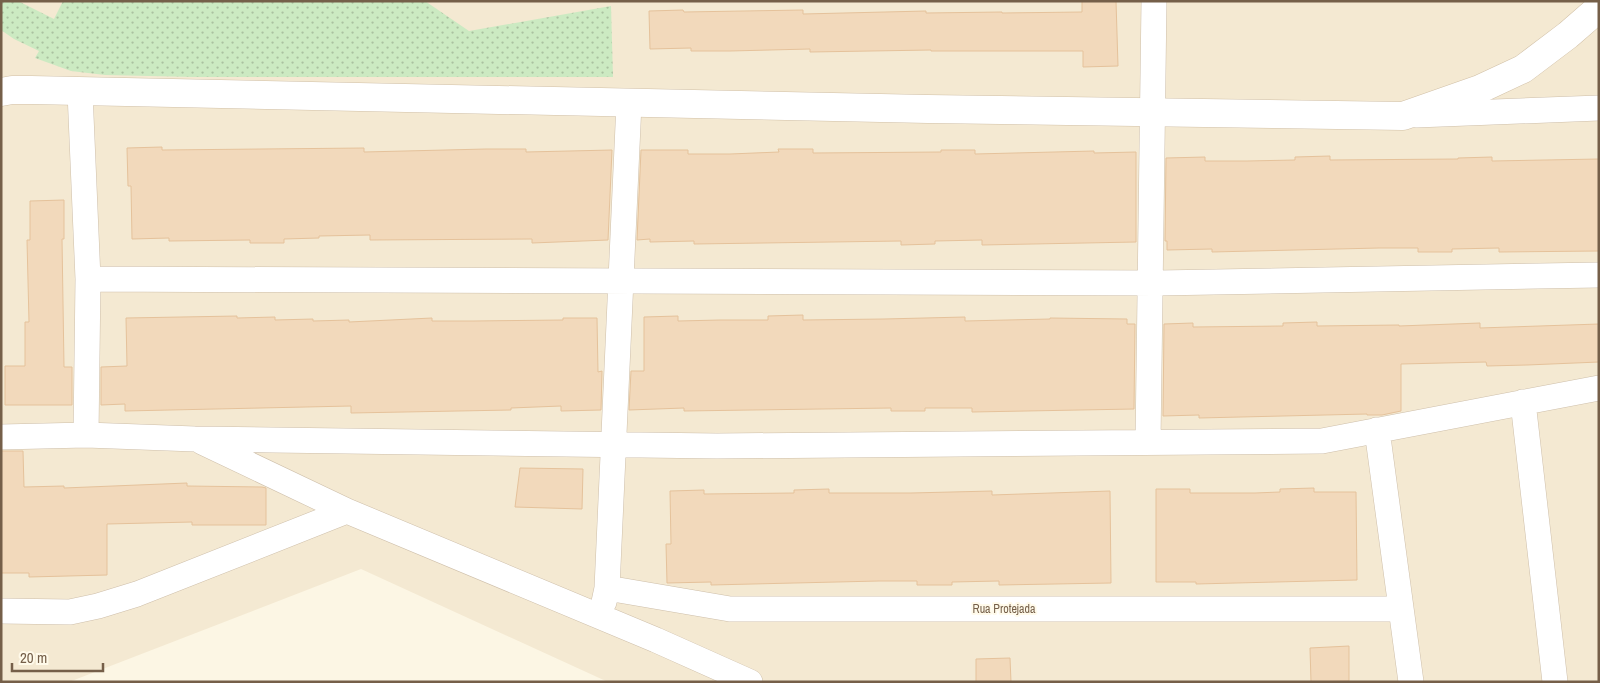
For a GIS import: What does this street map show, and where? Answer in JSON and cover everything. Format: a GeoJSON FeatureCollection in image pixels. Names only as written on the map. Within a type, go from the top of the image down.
{"type":"FeatureCollection","features":[{"type":"Feature","properties":{"kind":"street"},"geometry":{"type":"LineString","coordinates":[[1148,442],[1154,1]]}},
{"type":"Feature","properties":{"kind":"street"},"geometry":{"type":"LineString","coordinates":[[1403,116],[1480,89],[1523,69],[1568,35],[1599,8]]}},
{"type":"Feature","properties":{"kind":"street"},"geometry":{"type":"LineString","coordinates":[[1,92],[12,90],[1403,116],[1599,108]]}},
{"type":"Feature","properties":{"kind":"street"},"geometry":{"type":"LineString","coordinates":[[80,92],[88,279],[86,435]]}},
{"type":"Feature","properties":{"kind":"street"},"geometry":{"type":"LineString","coordinates":[[600,617],[608,588],[629,102]]}},
{"type":"Feature","properties":{"kind":"street"},"geometry":{"type":"LineString","coordinates":[[88,279],[1150,283],[1599,275]]}},
{"type":"Feature","properties":{"kind":"street"},"geometry":{"type":"LineString","coordinates":[[1,437],[86,435],[195,439],[717,446],[1322,440],[1599,388]]}},
{"type":"Feature","properties":{"kind":"street"},"geometry":{"type":"LineString","coordinates":[[1523,402],[1555,682]]}},
{"type":"Feature","properties":{"kind":"street"},"geometry":{"type":"LineString","coordinates":[[1377,430],[1412,682]]}},
{"type":"Feature","properties":{"kind":"street"},"geometry":{"type":"LineString","coordinates":[[195,439],[347,511],[750,682]]}},
{"type":"Feature","properties":{"kind":"street"},"geometry":{"type":"LineString","coordinates":[[1,611],[70,612],[98,606],[137,594],[347,511]]}},
{"type":"Feature","properties":{"kind":"street","name":"Rua Protejada"},"geometry":{"type":"LineString","coordinates":[[608,588],[730,609],[1402,609]]}},
{"type":"Feature","properties":{"kind":"shaded area"},"geometry":{"type":"Polygon","coordinates":[[[1,1],[1599,1],[1599,682],[608,682],[361,569],[69,682],[1,682],[1,1]]]}},
{"type":"Feature","properties":{"kind":"green space"},"geometry":{"type":"Polygon","coordinates":[[[1,1],[18,1],[54,19],[63,1],[425,1],[469,31],[611,6],[613,77],[193,77],[105,75],[71,71],[35,58],[39,51],[14,39],[1,30],[1,1]]]}},
{"type":"Feature","properties":{"kind":"building"},"geometry":{"type":"Polygon","coordinates":[[[1082,1],[1116,1],[1118,66],[1083,67],[1083,51],[931,50],[810,52],[810,49],[691,51],[691,48],[650,49],[649,11],[803,10],[803,14],[926,11],[926,13],[1082,12],[1082,1]]]}},
{"type":"Feature","properties":{"kind":"building"},"geometry":{"type":"Polygon","coordinates":[[[162,147],[162,150],[364,148],[364,152],[486,149],[526,149],[526,152],[612,150],[608,240],[532,243],[532,239],[370,240],[370,235],[284,239],[284,243],[250,243],[250,240],[169,241],[169,238],[132,239],[131,186],[128,186],[127,148],[162,147]]]}},
{"type":"Feature","properties":{"kind":"building"},"geometry":{"type":"Polygon","coordinates":[[[778,149],[813,149],[813,153],[941,152],[941,150],[975,150],[975,154],[1094,151],[1094,153],[1136,152],[1136,242],[982,245],[982,240],[935,241],[935,244],[901,245],[901,241],[694,244],[694,241],[650,242],[650,239],[637,240],[641,150],[688,150],[688,154],[730,154],[779,152],[778,149]]]}},
{"type":"Feature","properties":{"kind":"building"},"geometry":{"type":"Polygon","coordinates":[[[1330,156],[1330,160],[1492,157],[1492,161],[1599,159],[1599,251],[1499,252],[1499,248],[1452,249],[1452,252],[1418,252],[1418,248],[1212,252],[1212,249],[1167,250],[1167,241],[1165,241],[1166,158],[1205,157],[1205,161],[1247,161],[1295,160],[1295,157],[1330,156]]]}},
{"type":"Feature","properties":{"kind":"building"},"geometry":{"type":"Polygon","coordinates":[[[64,200],[64,239],[62,239],[64,367],[72,367],[72,405],[5,405],[5,366],[25,366],[25,322],[29,322],[27,240],[30,240],[30,201],[64,200]]]}},
{"type":"Feature","properties":{"kind":"building"},"geometry":{"type":"Polygon","coordinates":[[[803,315],[803,320],[965,317],[965,321],[1050,318],[1127,319],[1127,324],[1135,324],[1134,409],[972,412],[972,408],[925,408],[925,411],[891,411],[891,408],[684,411],[684,408],[629,410],[631,371],[644,371],[644,317],[678,316],[678,321],[768,320],[768,316],[803,315]]]}},
{"type":"Feature","properties":{"kind":"building"},"geometry":{"type":"Polygon","coordinates":[[[237,316],[237,318],[275,317],[275,320],[349,320],[349,322],[432,318],[432,321],[473,321],[597,318],[598,372],[602,371],[601,410],[561,411],[561,406],[511,408],[511,410],[351,413],[351,406],[125,411],[125,404],[101,405],[101,367],[127,366],[126,318],[237,316]]]}},
{"type":"Feature","properties":{"kind":"building"},"geometry":{"type":"Polygon","coordinates":[[[1317,322],[1317,326],[1399,326],[1480,323],[1480,328],[1599,324],[1599,362],[1487,366],[1486,362],[1401,364],[1401,411],[1382,415],[1199,418],[1199,415],[1163,416],[1164,324],[1193,323],[1193,327],[1283,326],[1283,323],[1317,322]]]}},
{"type":"Feature","properties":{"kind":"building"},"geometry":{"type":"Polygon","coordinates":[[[1,451],[23,451],[24,487],[64,486],[64,488],[187,483],[187,486],[266,488],[266,525],[192,525],[192,522],[107,524],[107,575],[29,577],[29,573],[1,573],[1,451]]]}},
{"type":"Feature","properties":{"kind":"building"},"geometry":{"type":"Polygon","coordinates":[[[520,468],[583,469],[582,509],[515,507],[520,468]]]}},
{"type":"Feature","properties":{"kind":"building"},"geometry":{"type":"Polygon","coordinates":[[[1314,488],[1314,492],[1356,492],[1357,580],[1196,584],[1196,582],[1156,582],[1156,489],[1190,489],[1190,493],[1255,493],[1280,492],[1280,489],[1314,488]]]}},
{"type":"Feature","properties":{"kind":"building"},"geometry":{"type":"Polygon","coordinates":[[[829,489],[829,493],[992,491],[992,495],[1110,491],[1111,583],[999,585],[999,581],[952,582],[952,585],[917,585],[917,581],[879,581],[711,585],[711,582],[667,583],[666,544],[671,544],[670,491],[704,490],[704,494],[794,493],[794,490],[829,489]]]}},
{"type":"Feature","properties":{"kind":"building"},"geometry":{"type":"Polygon","coordinates":[[[1349,646],[1349,681],[1311,682],[1310,648],[1349,646]]]}},
{"type":"Feature","properties":{"kind":"building"},"geometry":{"type":"Polygon","coordinates":[[[1010,658],[1011,682],[976,682],[976,659],[1010,658]]]}}]}
